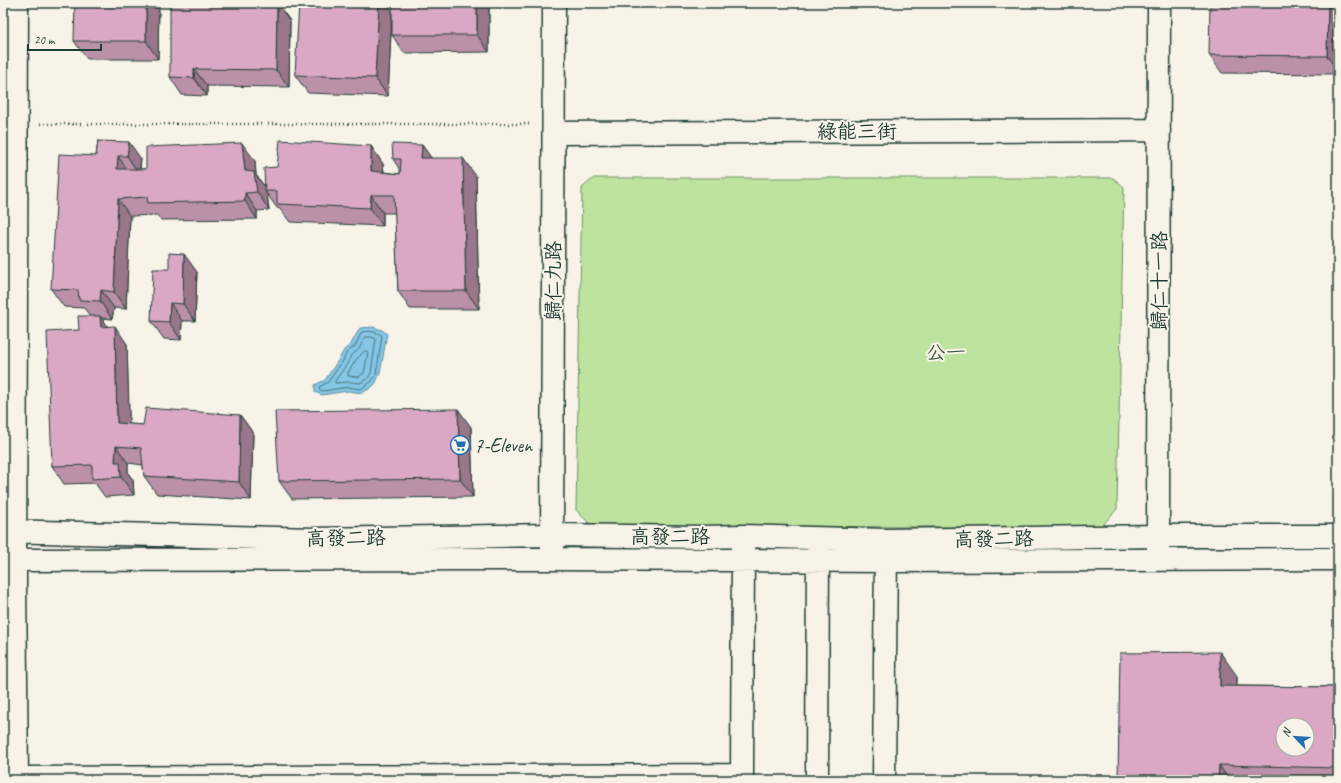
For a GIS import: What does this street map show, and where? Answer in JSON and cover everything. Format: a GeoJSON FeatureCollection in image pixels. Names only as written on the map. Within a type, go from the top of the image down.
{"type":"FeatureCollection","features":[{"type":"Feature","properties":{"kind":"street"},"geometry":{"type":"LineString","coordinates":[[17,3],[9,531],[17,779],[742,778],[743,536]]}},
{"type":"Feature","properties":{"kind":"street","name":"歸仁九路"},"geometry":{"type":"LineString","coordinates":[[552,559],[553,535],[545,128],[554,3]]}},
{"type":"Feature","properties":{"kind":"street","name":"歸仁十一路"},"geometry":{"type":"LineString","coordinates":[[1157,559],[1159,3]]}},
{"type":"Feature","properties":{"kind":"street","name":"綠能三街"},"geometry":{"type":"LineString","coordinates":[[545,128],[1159,130]]}},
{"type":"Feature","properties":{"kind":"street","name":"高發二路"},"geometry":{"type":"LineString","coordinates":[[9,531],[314,539],[553,535],[702,537],[743,536],[886,540],[1158,536],[1338,536]]}},
{"type":"Feature","properties":{"kind":"street"},"geometry":{"type":"LineString","coordinates":[[817,780],[818,538]]}},
{"type":"Feature","properties":{"kind":"street"},"geometry":{"type":"LineString","coordinates":[[884,780],[886,540]]}},
{"type":"Feature","properties":{"kind":"street","name":"高發二路"},"geometry":{"type":"LineString","coordinates":[[9,560],[743,559],[886,561],[1338,559]]}},
{"type":"Feature","properties":{"kind":"path"},"geometry":{"type":"LineString","coordinates":[[16,124],[545,128]]}},
{"type":"Feature","properties":{"kind":"green space","name":"公一"},"geometry":{"type":"Polygon","coordinates":[[[594,178],[1113,178],[1124,187],[1117,509],[1100,528],[591,525],[576,510],[582,188],[594,178]]]}},
{"type":"Feature","properties":{"kind":"water"},"geometry":{"type":"Polygon","coordinates":[[[373,327],[382,330],[387,334],[379,374],[374,385],[362,393],[348,391],[322,395],[315,392],[315,385],[325,380],[344,350],[351,344],[360,328],[373,327]]]}},
{"type":"Feature","properties":{"kind":"building"},"geometry":{"type":"Polygon","coordinates":[[[75,3],[146,3],[146,41],[74,41],[75,3]]]}},
{"type":"Feature","properties":{"kind":"building"},"geometry":{"type":"Polygon","coordinates":[[[170,3],[277,3],[276,70],[194,69],[194,78],[170,77],[170,3]]]}},
{"type":"Feature","properties":{"kind":"building"},"geometry":{"type":"Polygon","coordinates":[[[299,3],[379,3],[375,78],[295,75],[299,3]]]}},
{"type":"Feature","properties":{"kind":"building"},"geometry":{"type":"Polygon","coordinates":[[[392,3],[477,3],[477,35],[392,35],[392,3]]]}},
{"type":"Feature","properties":{"kind":"building"},"geometry":{"type":"Polygon","coordinates":[[[1210,3],[1328,3],[1327,56],[1209,55],[1210,3]]]}},
{"type":"Feature","properties":{"kind":"building"},"geometry":{"type":"Polygon","coordinates":[[[280,140],[371,146],[371,171],[400,174],[401,159],[393,159],[392,144],[422,145],[421,158],[463,158],[466,291],[398,291],[394,195],[371,195],[370,208],[277,204],[277,191],[265,191],[264,168],[277,167],[280,140]]]}},
{"type":"Feature","properties":{"kind":"building"},"geometry":{"type":"Polygon","coordinates":[[[98,141],[129,142],[127,156],[118,156],[117,169],[146,169],[146,147],[242,143],[245,171],[254,172],[257,192],[245,193],[245,201],[148,203],[147,197],[118,199],[114,292],[101,290],[100,301],[79,300],[78,290],[51,289],[59,154],[96,156],[98,141]]]}},
{"type":"Feature","properties":{"kind":"building"},"geometry":{"type":"Polygon","coordinates":[[[169,253],[184,254],[183,304],[170,303],[169,322],[151,321],[153,269],[169,269],[169,253]]]}},
{"type":"Feature","properties":{"kind":"building"},"geometry":{"type":"Polygon","coordinates":[[[78,316],[100,316],[101,327],[115,326],[117,423],[143,425],[146,408],[240,415],[239,482],[144,476],[141,448],[116,446],[115,462],[120,462],[121,477],[92,479],[92,465],[52,466],[47,332],[79,330],[78,316]]]}},
{"type":"Feature","properties":{"kind":"building"},"geometry":{"type":"Polygon","coordinates":[[[458,409],[460,479],[279,481],[275,411],[458,409]]]}},
{"type":"Feature","properties":{"kind":"building"},"geometry":{"type":"Polygon","coordinates":[[[1220,652],[1220,686],[1338,687],[1338,768],[1219,765],[1218,780],[1118,780],[1120,653],[1220,652]]]}},
{"type":"Feature","properties":{"kind":"place","name":"7-Eleven"},"geometry":{"type":"Point","coordinates":[460,445]}}]}
